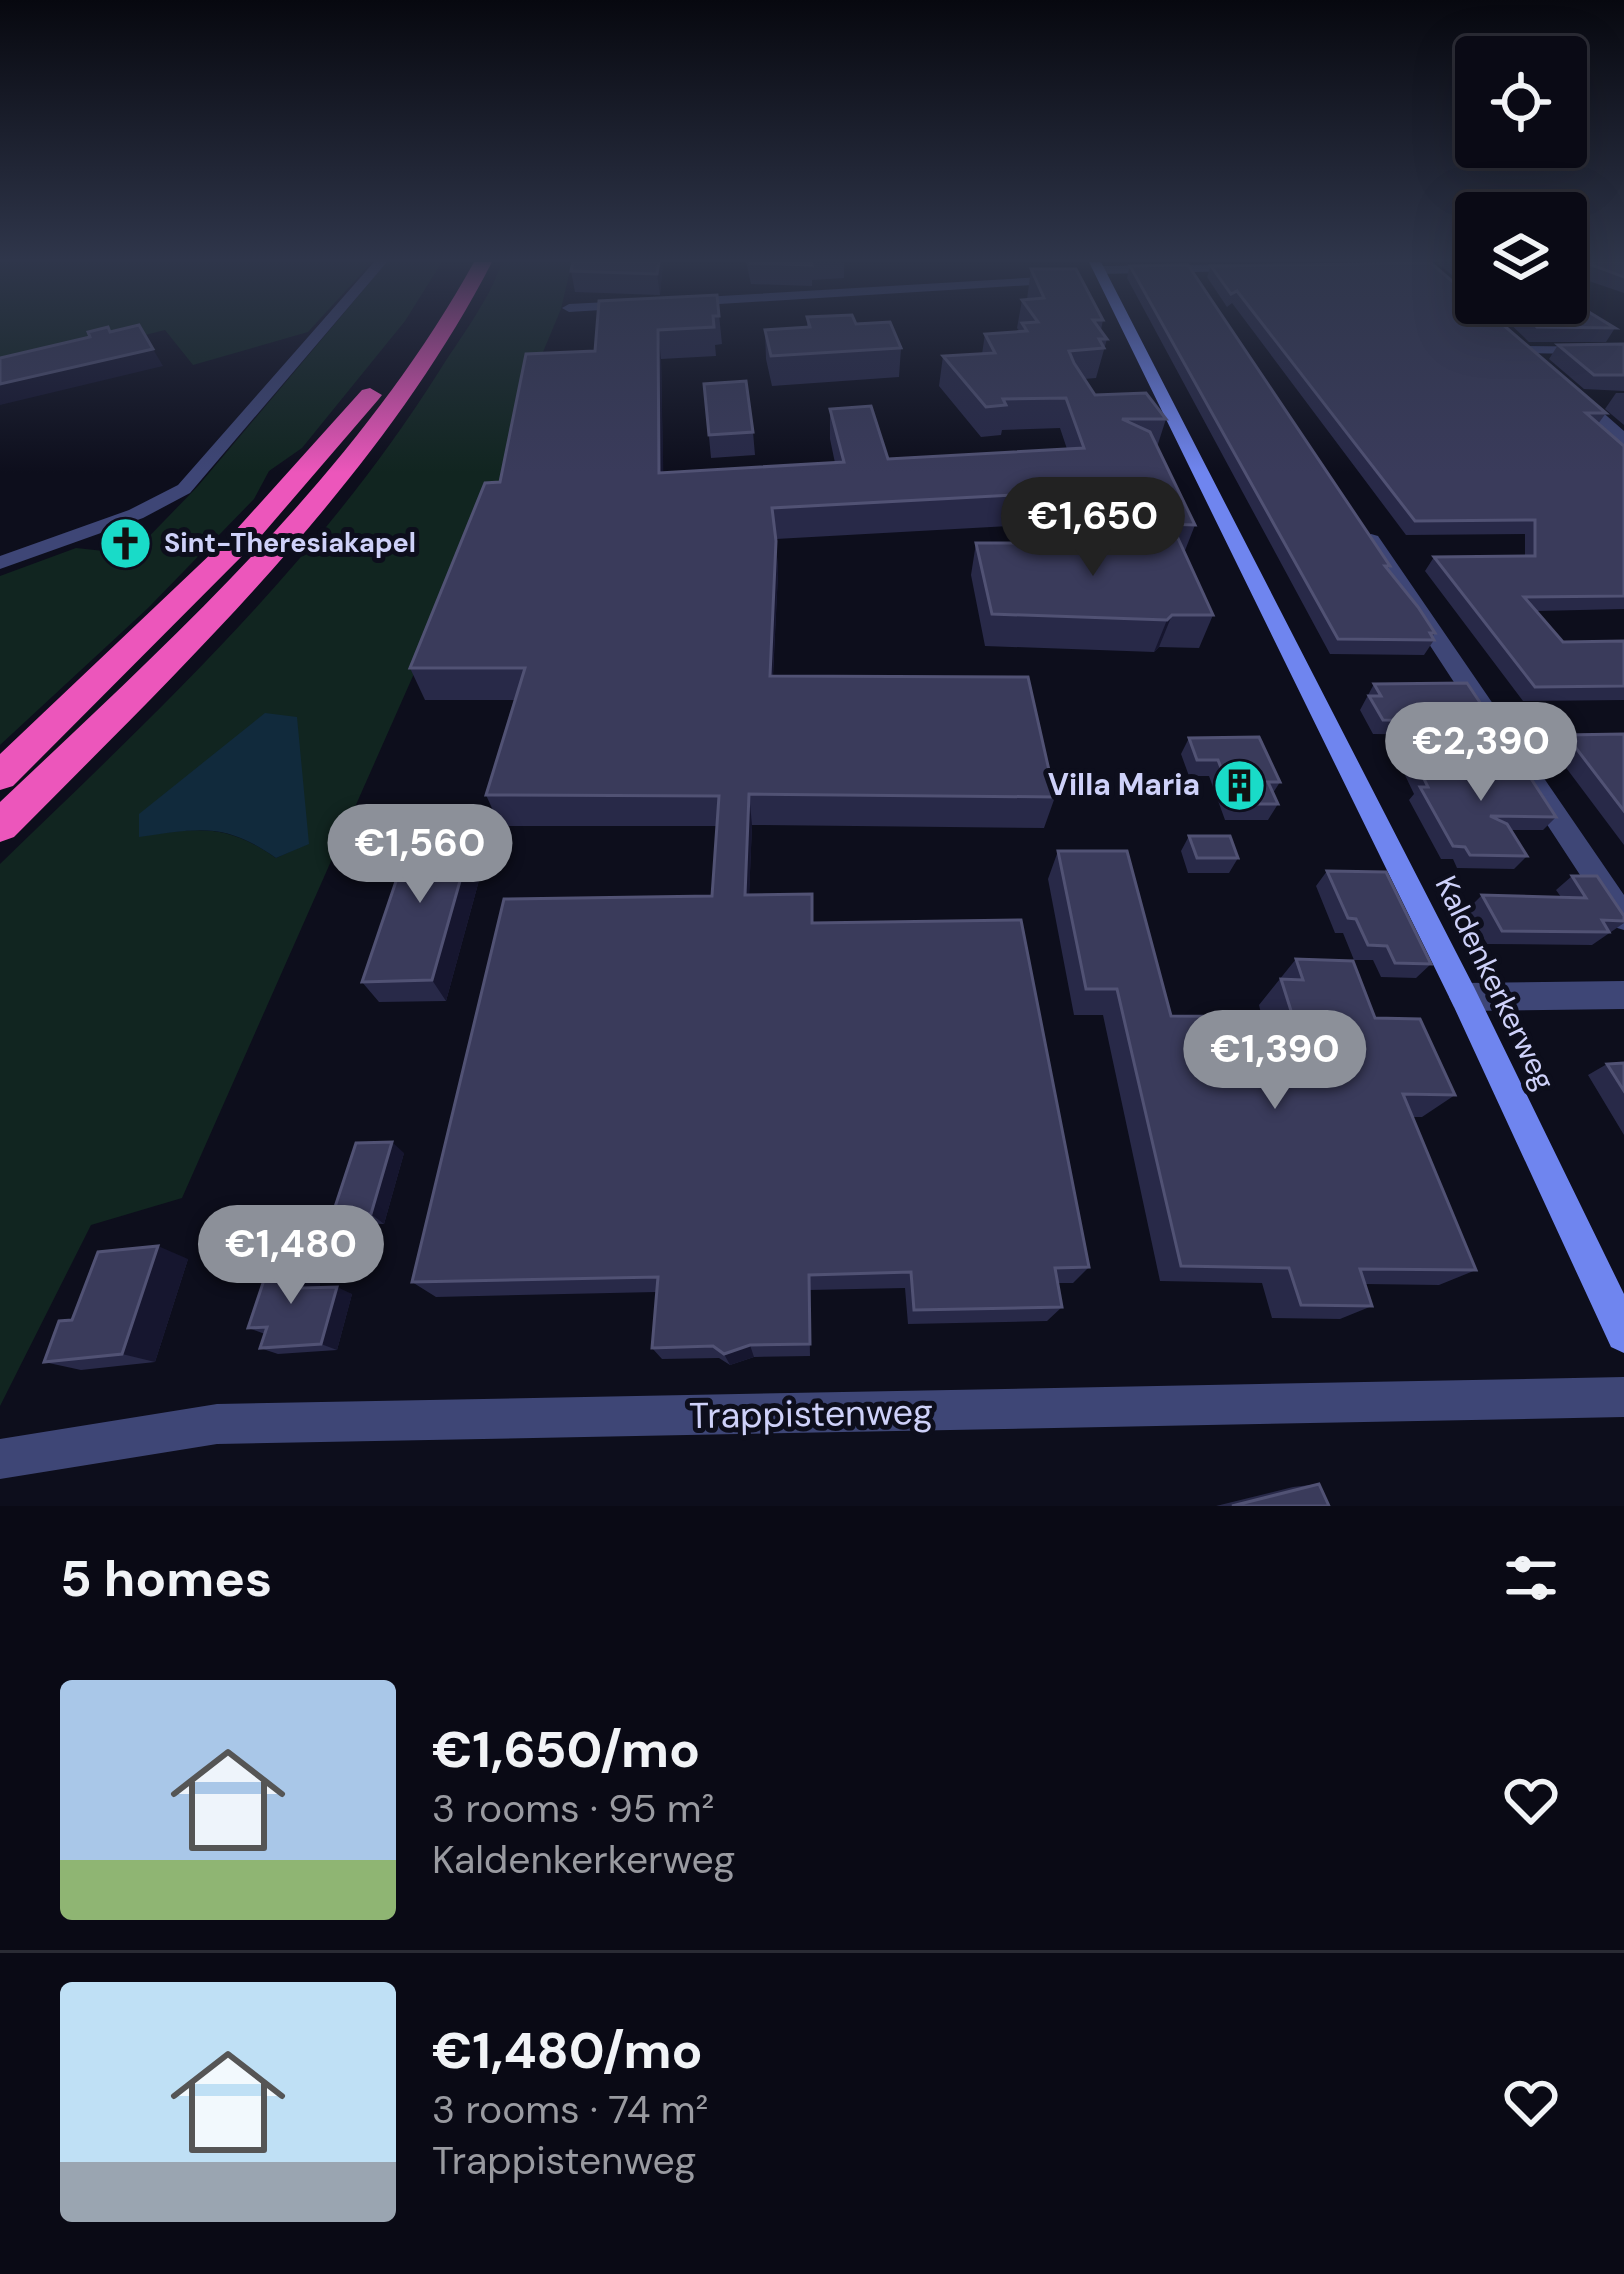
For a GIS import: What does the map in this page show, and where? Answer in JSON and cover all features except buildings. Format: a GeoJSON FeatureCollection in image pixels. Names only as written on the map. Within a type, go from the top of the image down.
{"type":"FeatureCollection","features":[{"type":"Feature","properties":{"kind":"highway"},"geometry":{"type":"LineString","coordinates":[[0,776],[77,705],[298,479],[389,370],[413,332]]}},
{"type":"Feature","properties":{"kind":"highway"},"geometry":{"type":"LineString","coordinates":[[0,826],[115,714],[334,478],[416,375],[441,332]]}},
{"type":"Feature","properties":{"kind":"main road","name":"Kaldenkerkerweg"},"geometry":{"type":"LineString","coordinates":[[1130,332],[1464,997],[1624,1334]]}},
{"type":"Feature","properties":{"kind":"street"},"geometry":{"type":"LineString","coordinates":[[0,563],[136,514],[184,489],[320,332]]}},
{"type":"Feature","properties":{"kind":"street"},"geometry":{"type":"LineString","coordinates":[[1539,364],[1517,345],[1624,351]]}},
{"type":"Feature","properties":{"kind":"street"},"geometry":{"type":"LineString","coordinates":[[1601,399],[1574,395],[1624,440]]}},
{"type":"Feature","properties":{"kind":"street"},"geometry":{"type":"LineString","coordinates":[[1357,518],[1624,918]]}},
{"type":"Feature","properties":{"kind":"street"},"geometry":{"type":"LineString","coordinates":[[1464,997],[1624,995]]}},
{"type":"Feature","properties":{"kind":"street","name":"Trappistenweg"},"geometry":{"type":"LineString","coordinates":[[0,1460],[217,1424],[1624,1397]]}},
{"type":"Feature","properties":{"kind":"green space"},"geometry":{"type":"Polygon","coordinates":[[[0,332],[156,332],[0,372],[0,332]]]}},
{"type":"Feature","properties":{"kind":"green space"},"geometry":{"type":"Polygon","coordinates":[[[167,332],[307,332],[193,365],[167,332]]]}},
{"type":"Feature","properties":{"kind":"green space"},"geometry":{"type":"Polygon","coordinates":[[[328,332],[396,332],[302,448],[269,471],[254,499],[148,608],[0,745],[0,576],[76,548],[132,554],[198,486],[328,332]]]}},
{"type":"Feature","properties":{"kind":"green space"},"geometry":{"type":"Polygon","coordinates":[[[464,332],[551,332],[530,383],[492,510],[428,642],[182,1198],[91,1225],[0,1406],[0,864],[234,632],[391,443],[464,332]],[[139,814],[140,836],[211,831],[242,839],[276,858],[309,843],[139,814]]]}},
{"type":"Feature","properties":{"kind":"water"},"geometry":{"type":"Polygon","coordinates":[[[265,713],[297,717],[309,844],[276,858],[226,833],[179,831],[139,837],[139,814],[265,713]]]}},
{"type":"Feature","properties":{"kind":"place","name":"Sint-Theresiakapel"},"geometry":{"type":"Point","coordinates":[125,543]}},
{"type":"Feature","properties":{"kind":"place","name":"Villa Maria"},"geometry":{"type":"Point","coordinates":[1239,785]}}]}
